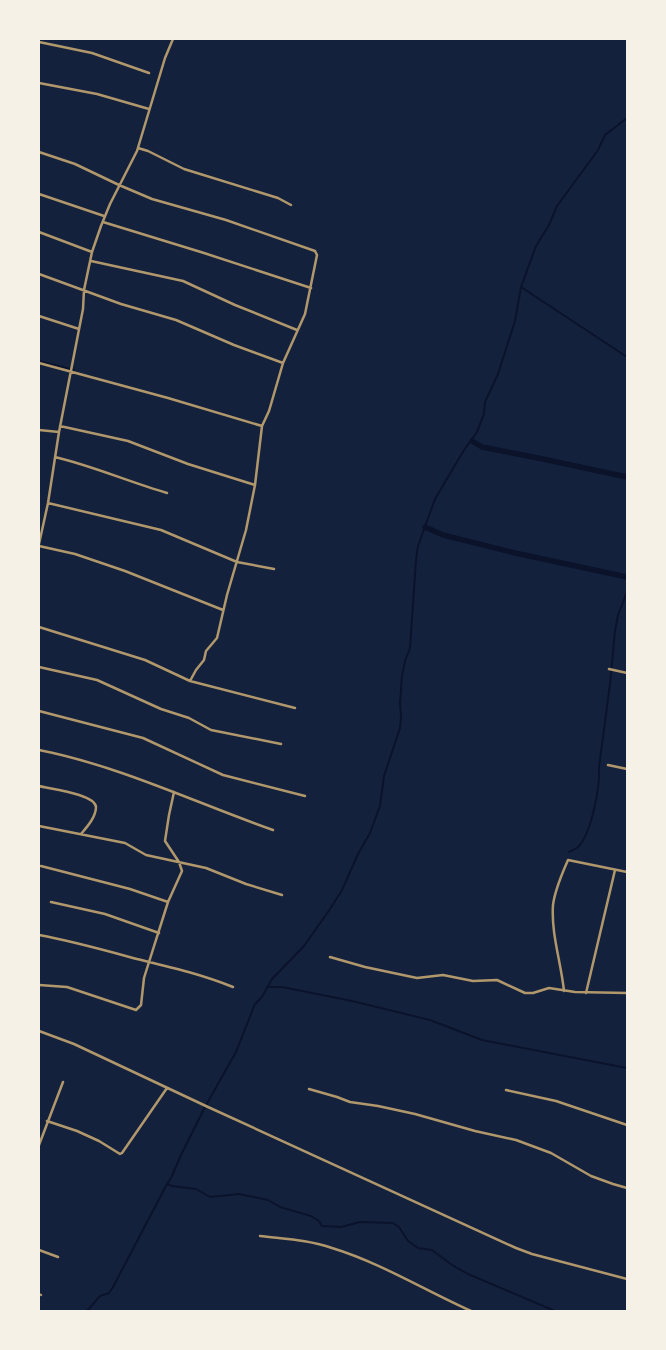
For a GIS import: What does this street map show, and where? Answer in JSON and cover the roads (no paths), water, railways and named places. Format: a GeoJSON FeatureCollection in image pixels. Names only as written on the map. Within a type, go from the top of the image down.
{"type":"FeatureCollection","features":[{"type":"Feature","properties":{"kind":"street"},"geometry":{"type":"LineString","coordinates":[[173,39],[165,58],[138,148],[104,216],[92,252],[39,545],[75,554],[125,571],[223,610]]}},
{"type":"Feature","properties":{"kind":"street"},"geometry":{"type":"LineString","coordinates":[[39,42],[92,53],[149,72]]}},
{"type":"Feature","properties":{"kind":"street"},"geometry":{"type":"LineString","coordinates":[[39,82],[97,94],[149,109]]}},
{"type":"Feature","properties":{"kind":"street"},"geometry":{"type":"LineString","coordinates":[[138,148],[148,151],[175,166],[278,198],[291,205]]}},
{"type":"Feature","properties":{"kind":"street"},"geometry":{"type":"LineString","coordinates":[[39,152],[83,167],[119,185],[167,204],[226,220],[315,251],[317,255],[305,314],[283,363],[270,411],[262,426],[256,485],[243,543],[216,638],[206,651],[204,660],[190,680]]}},
{"type":"Feature","properties":{"kind":"street"},"geometry":{"type":"LineString","coordinates":[[39,194],[104,216]]}},
{"type":"Feature","properties":{"kind":"street"},"geometry":{"type":"LineString","coordinates":[[102,222],[311,288]]}},
{"type":"Feature","properties":{"kind":"street"},"geometry":{"type":"LineString","coordinates":[[39,232],[92,252]]}},
{"type":"Feature","properties":{"kind":"street"},"geometry":{"type":"LineString","coordinates":[[91,260],[183,281],[297,330]]}},
{"type":"Feature","properties":{"kind":"street"},"geometry":{"type":"LineString","coordinates":[[39,274],[121,304],[176,320],[234,345],[283,363]]}},
{"type":"Feature","properties":{"kind":"street"},"geometry":{"type":"LineString","coordinates":[[39,316],[79,329]]}},
{"type":"Feature","properties":{"kind":"street"},"geometry":{"type":"LineString","coordinates":[[39,363],[262,426]]}},
{"type":"Feature","properties":{"kind":"street"},"geometry":{"type":"LineString","coordinates":[[60,426],[128,441],[188,464],[256,485]]}},
{"type":"Feature","properties":{"kind":"street"},"geometry":{"type":"LineString","coordinates":[[39,430],[59,432]]}},
{"type":"Feature","properties":{"kind":"street"},"geometry":{"type":"LineString","coordinates":[[55,457],[80,462],[131,482],[167,493]]}},
{"type":"Feature","properties":{"kind":"street"},"geometry":{"type":"LineString","coordinates":[[48,503],[167,532],[237,562],[274,569]]}},
{"type":"Feature","properties":{"kind":"street"},"geometry":{"type":"LineString","coordinates":[[39,627],[146,660],[190,680],[295,708]]}},
{"type":"Feature","properties":{"kind":"street"},"geometry":{"type":"LineString","coordinates":[[39,667],[97,680],[162,710],[188,718],[211,730],[281,744]]}},
{"type":"Feature","properties":{"kind":"street"},"geometry":{"type":"LineString","coordinates":[[611,669],[627,673]]}},
{"type":"Feature","properties":{"kind":"street"},"geometry":{"type":"LineString","coordinates":[[39,711],[143,738],[223,775],[305,796]]}},
{"type":"Feature","properties":{"kind":"street"},"geometry":{"type":"LineString","coordinates":[[39,750],[95,765],[174,792],[273,830]]}},
{"type":"Feature","properties":{"kind":"street"},"geometry":{"type":"LineString","coordinates":[[608,765],[627,770]]}},
{"type":"Feature","properties":{"kind":"street"},"geometry":{"type":"LineString","coordinates":[[39,786],[68,792],[90,798],[94,801],[96,806],[91,821],[81,834]]}},
{"type":"Feature","properties":{"kind":"street"},"geometry":{"type":"LineString","coordinates":[[39,985],[68,987],[136,1010],[140,1005],[144,978],[149,962],[168,902],[182,871],[179,862],[166,841],[174,792]]}},
{"type":"Feature","properties":{"kind":"street"},"geometry":{"type":"LineString","coordinates":[[39,826],[125,843],[142,853],[206,868],[246,884],[282,895]]}},
{"type":"Feature","properties":{"kind":"street"},"geometry":{"type":"LineString","coordinates":[[564,991],[553,923],[556,892],[568,860],[627,872]]}},
{"type":"Feature","properties":{"kind":"street"},"geometry":{"type":"LineString","coordinates":[[42,866],[130,889],[168,902]]}},
{"type":"Feature","properties":{"kind":"street"},"geometry":{"type":"LineString","coordinates":[[586,993],[614,870]]}},
{"type":"Feature","properties":{"kind":"street"},"geometry":{"type":"LineString","coordinates":[[51,902],[119,918],[159,933]]}},
{"type":"Feature","properties":{"kind":"street"},"geometry":{"type":"LineString","coordinates":[[39,936],[84,944],[198,974],[233,987]]}},
{"type":"Feature","properties":{"kind":"street"},"geometry":{"type":"LineString","coordinates":[[330,957],[365,967],[418,978],[443,974],[473,981],[497,980],[525,993],[533,993],[549,988],[586,993],[627,993]]}},
{"type":"Feature","properties":{"kind":"street"},"geometry":{"type":"LineString","coordinates":[[39,1031],[74,1044],[516,1248],[546,1258],[627,1279]]}},
{"type":"Feature","properties":{"kind":"street"},"geometry":{"type":"LineString","coordinates":[[39,1145],[63,1082]]}},
{"type":"Feature","properties":{"kind":"street"},"geometry":{"type":"LineString","coordinates":[[47,1121],[77,1131],[99,1141],[120,1154],[167,1088]]}},
{"type":"Feature","properties":{"kind":"street"},"geometry":{"type":"LineString","coordinates":[[309,1089],[350,1102],[406,1112],[516,1140],[551,1153],[591,1176],[627,1188]]}},
{"type":"Feature","properties":{"kind":"street"},"geometry":{"type":"LineString","coordinates":[[506,1090],[556,1101],[627,1126]]}},
{"type":"Feature","properties":{"kind":"street"},"geometry":{"type":"LineString","coordinates":[[260,1236],[315,1243],[337,1249],[373,1262],[471,1311]]}},
{"type":"Feature","properties":{"kind":"street"},"geometry":{"type":"LineString","coordinates":[[39,1250],[58,1257]]}},
{"type":"Feature","properties":{"kind":"waterway"},"geometry":{"type":"LineString","coordinates":[[167,1184],[205,1107],[236,1052],[255,1004],[262,997],[272,979],[304,946],[330,909],[342,890],[358,854],[370,833],[380,806],[384,776],[400,728],[402,676],[410,648],[418,546],[435,499],[477,432],[484,414],[485,402],[498,374],[515,321],[521,287],[536,246],[549,225],[557,206],[598,150],[605,135],[627,118]]}},
{"type":"Feature","properties":{"kind":"waterway"},"geometry":{"type":"LineString","coordinates":[[521,287],[627,357]]}},
{"type":"Feature","properties":{"kind":"waterway"},"geometry":{"type":"LineString","coordinates":[[39,361],[74,370]]}},
{"type":"Feature","properties":{"kind":"waterway"},"geometry":{"type":"LineString","coordinates":[[472,441],[482,447],[627,477]]}},
{"type":"Feature","properties":{"kind":"waterway"},"geometry":{"type":"LineString","coordinates":[[425,527],[443,535],[515,553],[627,577]]}},
{"type":"Feature","properties":{"kind":"waterway"},"geometry":{"type":"LineString","coordinates":[[569,852],[578,847],[584,839],[594,808],[615,631],[618,615],[627,592]]}},
{"type":"Feature","properties":{"kind":"waterway"},"geometry":{"type":"LineString","coordinates":[[267,987],[282,987],[352,1001],[430,1020],[482,1040],[627,1068]]}},
{"type":"Feature","properties":{"kind":"waterway"},"geometry":{"type":"LineString","coordinates":[[87,1311],[100,1296],[109,1293],[113,1287],[167,1184],[196,1189],[210,1197],[239,1194],[268,1200],[280,1207],[311,1216],[319,1221],[322,1226],[341,1227],[360,1222],[393,1223],[399,1227],[408,1241],[418,1248],[432,1250],[468,1274],[555,1311]]}}]}
